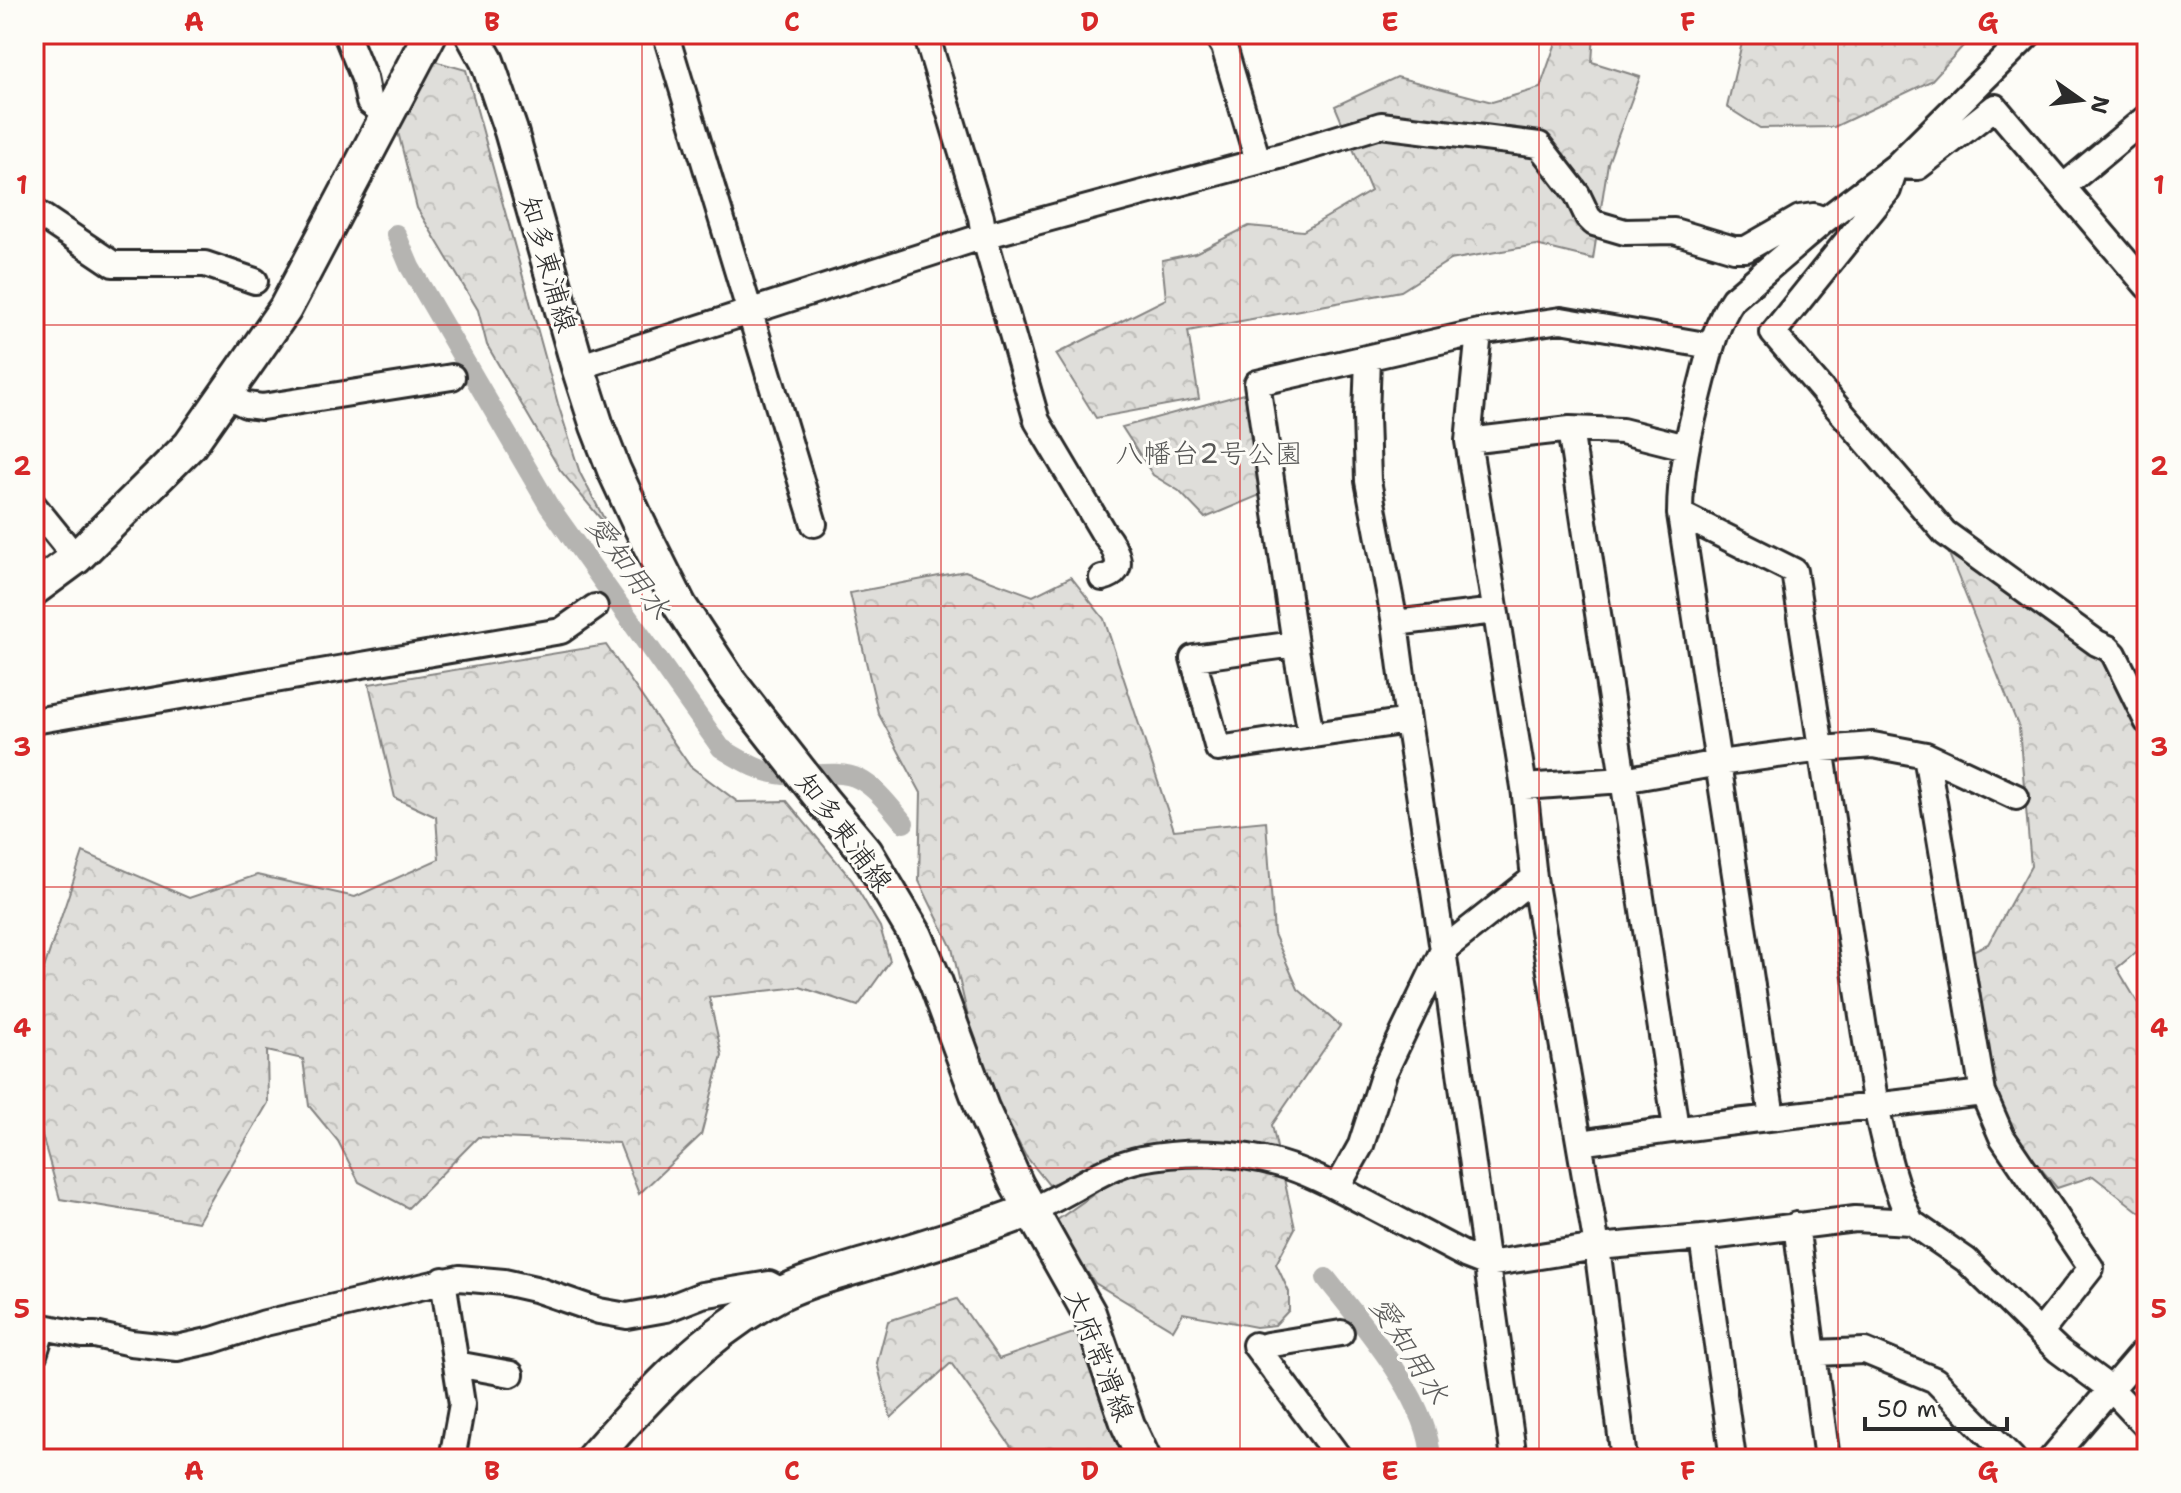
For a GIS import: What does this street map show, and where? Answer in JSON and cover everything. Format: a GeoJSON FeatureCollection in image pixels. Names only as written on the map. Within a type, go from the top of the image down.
{"type":"FeatureCollection","features":[{"type":"Feature","properties":{"kind":"main road"},"geometry":{"type":"LineString","coordinates":[[34,589],[76,558],[190,445],[285,309],[430,34]]}},
{"type":"Feature","properties":{"kind":"main road","name":"知多東浦線"},"geometry":{"type":"LineString","coordinates":[[472,34],[487,61],[511,131],[578,367],[614,470],[680,606],[730,682],[866,852],[916,936],[982,1108],[1031,1210]]}},
{"type":"Feature","properties":{"kind":"main road"},"geometry":{"type":"LineString","coordinates":[[606,1453],[682,1364],[731,1323],[784,1292],[985,1228],[1031,1210]]}},
{"type":"Feature","properties":{"kind":"main road","name":"大府常滑線"},"geometry":{"type":"LineString","coordinates":[[1031,1210],[1089,1313],[1128,1425],[1144,1459]]}},
{"type":"Feature","properties":{"kind":"street"},"geometry":{"type":"LineString","coordinates":[[330,34],[345,75]]}},
{"type":"Feature","properties":{"kind":"street"},"geometry":{"type":"LineString","coordinates":[[346,34],[364,78],[369,102],[386,115]]}},
{"type":"Feature","properties":{"kind":"street"},"geometry":{"type":"LineString","coordinates":[[672,34],[668,42],[814,524]]}},
{"type":"Feature","properties":{"kind":"street"},"geometry":{"type":"LineString","coordinates":[[926,34],[981,217],[1037,421],[1116,549],[1117,567],[1113,573],[1102,578]]}},
{"type":"Feature","properties":{"kind":"street"},"geometry":{"type":"LineString","coordinates":[[1216,34],[1224,47],[1258,161]]}},
{"type":"Feature","properties":{"kind":"street"},"geometry":{"type":"LineString","coordinates":[[1772,1117],[1680,514],[1680,481],[1686,447],[1711,346],[1721,315],[1733,299],[1825,220],[1896,166],[2029,34]]}},
{"type":"Feature","properties":{"kind":"street"},"geometry":{"type":"LineString","coordinates":[[1896,166],[1918,167],[1995,107],[2147,286]]}},
{"type":"Feature","properties":{"kind":"street"},"geometry":{"type":"LineString","coordinates":[[2063,187],[2147,117]]}},
{"type":"Feature","properties":{"kind":"street"},"geometry":{"type":"LineString","coordinates":[[578,367],[984,236],[1155,191],[1381,125],[1539,145],[1577,194],[1588,217],[1594,223],[1625,232],[1674,231],[1734,249],[1746,249],[1800,218],[1814,216],[1825,220]]}},
{"type":"Feature","properties":{"kind":"street"},"geometry":{"type":"LineString","coordinates":[[1896,166],[1888,190],[1773,333],[1945,533],[2114,654],[2147,721]]}},
{"type":"Feature","properties":{"kind":"street"},"geometry":{"type":"LineString","coordinates":[[34,211],[113,264],[205,264],[255,281]]}},
{"type":"Feature","properties":{"kind":"street"},"geometry":{"type":"LineString","coordinates":[[1311,735],[1257,383],[1479,332],[1561,320],[1711,346]]}},
{"type":"Feature","properties":{"kind":"street"},"geometry":{"type":"LineString","coordinates":[[1479,332],[1468,441],[1524,787],[1534,878],[1597,1247],[1624,1459]]}},
{"type":"Feature","properties":{"kind":"street"},"geometry":{"type":"LineString","coordinates":[[1368,358],[1368,481],[1395,623],[1514,1459]]}},
{"type":"Feature","properties":{"kind":"street"},"geometry":{"type":"LineString","coordinates":[[225,395],[246,405],[262,407],[452,377]]}},
{"type":"Feature","properties":{"kind":"street"},"geometry":{"type":"LineString","coordinates":[[1468,441],[1570,429],[1622,431],[1686,447]]}},
{"type":"Feature","properties":{"kind":"street"},"geometry":{"type":"LineString","coordinates":[[1570,429],[1676,1128]]}},
{"type":"Feature","properties":{"kind":"street"},"geometry":{"type":"LineString","coordinates":[[34,506],[76,558]]}},
{"type":"Feature","properties":{"kind":"street"},"geometry":{"type":"LineString","coordinates":[[1680,514],[1794,571],[1876,1107],[1896,1185],[1911,1222]]}},
{"type":"Feature","properties":{"kind":"street"},"geometry":{"type":"LineString","coordinates":[[34,721],[561,631],[595,607]]}},
{"type":"Feature","properties":{"kind":"street"},"geometry":{"type":"LineString","coordinates":[[1395,623],[1495,611]]}},
{"type":"Feature","properties":{"kind":"street"},"geometry":{"type":"LineString","coordinates":[[1295,644],[1193,658],[1218,749],[1408,721]]}},
{"type":"Feature","properties":{"kind":"street"},"geometry":{"type":"LineString","coordinates":[[1524,787],[1623,780],[1719,763],[1873,745],[1926,755],[2016,797]]}},
{"type":"Feature","properties":{"kind":"street"},"geometry":{"type":"LineString","coordinates":[[1926,755],[1983,1093],[2002,1137],[2091,1268],[2040,1333]]}},
{"type":"Feature","properties":{"kind":"street"},"geometry":{"type":"LineString","coordinates":[[1337,1188],[1361,1145],[1384,1073],[1443,950],[1534,878]]}},
{"type":"Feature","properties":{"kind":"street"},"geometry":{"type":"LineString","coordinates":[[1581,1143],[1676,1128],[1983,1093]]}},
{"type":"Feature","properties":{"kind":"street"},"geometry":{"type":"LineString","coordinates":[[1031,1210],[1106,1172],[1139,1160],[1180,1155],[1253,1158],[1304,1172],[1488,1264],[1597,1247],[1855,1219],[1911,1222],[1966,1260],[2059,1351],[2112,1390],[2147,1427]]}},
{"type":"Feature","properties":{"kind":"street"},"geometry":{"type":"LineString","coordinates":[[1796,1225],[1827,1459]]}},
{"type":"Feature","properties":{"kind":"street"},"geometry":{"type":"LineString","coordinates":[[1702,1238],[1733,1459]]}},
{"type":"Feature","properties":{"kind":"street"},"geometry":{"type":"LineString","coordinates":[[34,1355],[38,1326],[177,1348],[221,1338],[265,1323],[459,1278],[504,1282],[535,1289],[599,1311],[627,1316],[666,1309],[702,1295],[769,1284],[784,1292]]}},
{"type":"Feature","properties":{"kind":"street"},"geometry":{"type":"LineString","coordinates":[[443,1280],[462,1404],[452,1459]]}},
{"type":"Feature","properties":{"kind":"street"},"geometry":{"type":"LineString","coordinates":[[1340,1459],[1257,1347],[1341,1333]]}},
{"type":"Feature","properties":{"kind":"street"},"geometry":{"type":"LineString","coordinates":[[2051,1459],[2147,1347]]}},
{"type":"Feature","properties":{"kind":"street"},"geometry":{"type":"LineString","coordinates":[[1814,1353],[1865,1351],[1935,1380],[2013,1459]]}},
{"type":"Feature","properties":{"kind":"street"},"geometry":{"type":"LineString","coordinates":[[456,1364],[511,1374]]}},
{"type":"Feature","properties":{"kind":"green space"},"geometry":{"type":"Polygon","coordinates":[[[1559,34],[1594,34],[1592,62],[1640,77],[1608,163],[1593,259],[1536,245],[1450,260],[1401,291],[1188,331],[1199,399],[1096,418],[1056,354],[1166,299],[1162,260],[1195,253],[1249,226],[1303,231],[1371,191],[1335,106],[1397,77],[1492,102],[1540,88],[1559,34]]]}},
{"type":"Feature","properties":{"kind":"green space"},"geometry":{"type":"Polygon","coordinates":[[[1744,34],[1974,34],[1931,81],[1834,127],[1760,128],[1727,107],[1744,34]]]}},
{"type":"Feature","properties":{"kind":"green space"},"geometry":{"type":"Polygon","coordinates":[[[434,61],[466,70],[558,404],[580,473],[610,530],[560,470],[487,345],[478,310],[417,208],[397,128],[434,61]]]}},
{"type":"Feature","properties":{"kind":"green space","name":"八幡台2号公園"},"geometry":{"type":"Polygon","coordinates":[[[1247,393],[1265,493],[1205,518],[1179,491],[1153,475],[1122,427],[1247,393]]]}},
{"type":"Feature","properties":{"kind":"green space"},"geometry":{"type":"Polygon","coordinates":[[[1949,554],[2103,658],[2147,747],[2147,943],[2117,968],[2147,1018],[2147,1215],[2093,1176],[2057,1188],[2031,1157],[1990,1091],[1970,952],[1988,944],[2031,866],[2019,728],[1949,554]]]}},
{"type":"Feature","properties":{"kind":"green space"},"geometry":{"type":"Polygon","coordinates":[[[965,571],[1033,596],[1071,577],[1104,619],[1174,830],[1266,821],[1274,934],[1298,989],[1340,1026],[1272,1125],[1295,1228],[1276,1264],[1289,1292],[1289,1310],[1275,1325],[1256,1327],[1183,1313],[1173,1330],[1095,1283],[1053,1223],[1104,1187],[1092,1169],[1049,1185],[1025,1155],[980,1069],[952,948],[919,881],[921,793],[878,713],[850,593],[965,571]]]}},
{"type":"Feature","properties":{"kind":"green space"},"geometry":{"type":"Polygon","coordinates":[[[606,645],[690,766],[738,802],[787,801],[852,880],[880,927],[890,961],[858,1006],[800,987],[709,997],[722,1055],[701,1135],[639,1194],[619,1143],[478,1137],[408,1208],[359,1182],[338,1141],[309,1106],[303,1059],[267,1051],[268,1103],[198,1222],[60,1199],[41,1132],[34,1131],[34,982],[39,983],[83,852],[189,898],[257,875],[355,897],[439,859],[436,817],[395,798],[369,684],[606,645]]]}},
{"type":"Feature","properties":{"kind":"green space"},"geometry":{"type":"Polygon","coordinates":[[[957,1299],[999,1359],[1079,1331],[1134,1459],[1001,1459],[1012,1448],[951,1363],[891,1418],[877,1363],[888,1321],[957,1299]]]}},
{"type":"Feature","properties":{"kind":"waterway","name":"愛知用水"},"geometry":{"type":"LineString","coordinates":[[396,234],[410,267],[549,506],[721,748],[767,772],[793,776],[841,774],[859,779],[878,793],[904,823]]}},
{"type":"Feature","properties":{"kind":"waterway","name":"愛知用水"},"geometry":{"type":"LineString","coordinates":[[1326,1278],[1375,1340],[1406,1387],[1419,1412],[1431,1459]]}}]}
